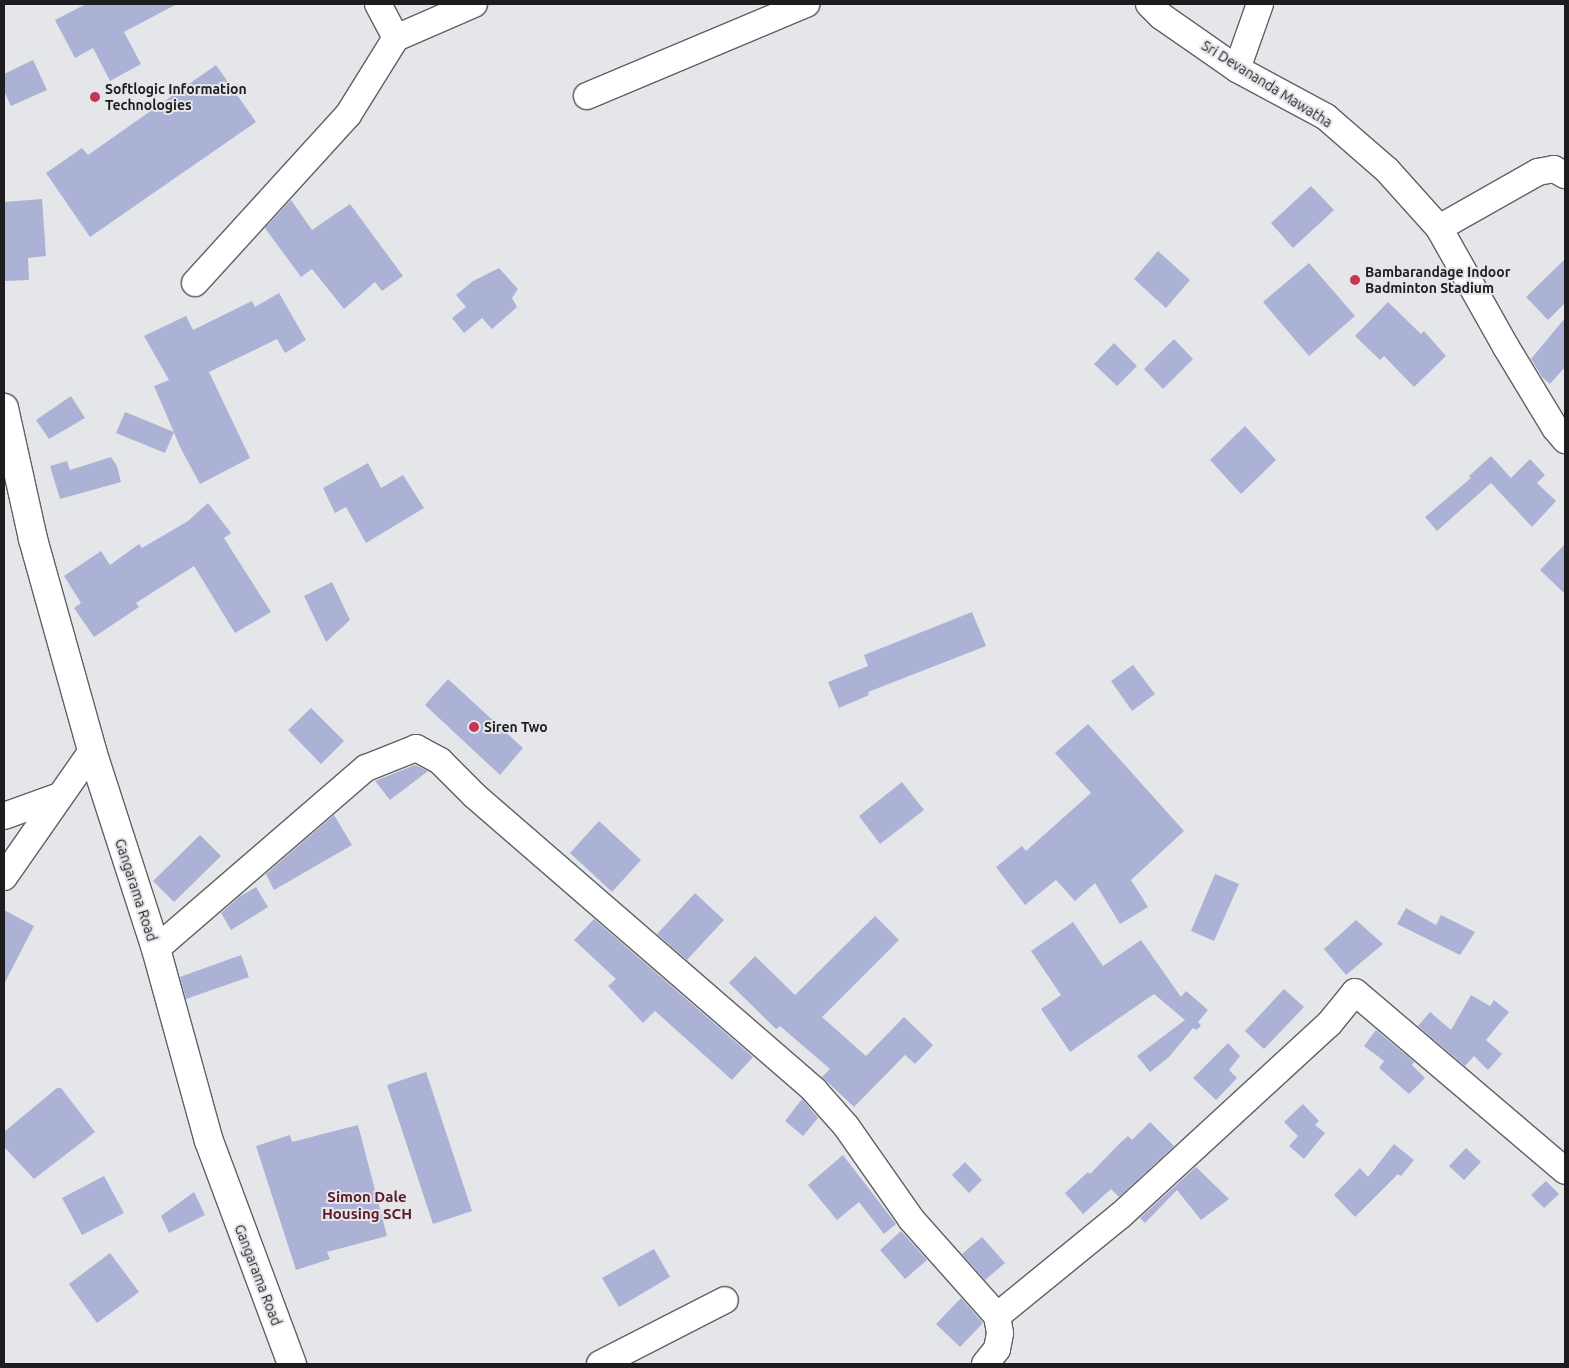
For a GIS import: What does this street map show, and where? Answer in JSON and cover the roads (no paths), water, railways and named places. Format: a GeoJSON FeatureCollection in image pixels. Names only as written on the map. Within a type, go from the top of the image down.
{"type":"FeatureCollection","features":[{"type":"Feature","properties":{"kind":"street"},"geometry":{"type":"LineString","coordinates":[[378,4],[396,38]]}},
{"type":"Feature","properties":{"kind":"street"},"geometry":{"type":"LineString","coordinates":[[196,283],[348,115],[396,38],[474,4]]}},
{"type":"Feature","properties":{"kind":"street"},"geometry":{"type":"LineString","coordinates":[[587,96],[806,4]]}},
{"type":"Feature","properties":{"kind":"street","name":"Sri Devananda Mawatha"},"geometry":{"type":"LineString","coordinates":[[1149,4],[1161,16],[1237,69],[1326,118],[1388,170],[1439,228],[1554,428],[1565,440]]}},
{"type":"Feature","properties":{"kind":"street"},"geometry":{"type":"LineString","coordinates":[[1237,69],[1260,4]]}},
{"type":"Feature","properties":{"kind":"street"},"geometry":{"type":"LineString","coordinates":[[1439,228],[1538,172],[1554,168],[1565,175]]}},
{"type":"Feature","properties":{"kind":"street","name":"Gangarama Road"},"geometry":{"type":"LineString","coordinates":[[4,408],[33,539],[92,751],[156,950],[208,1141],[292,1364]]}},
{"type":"Feature","properties":{"kind":"street"},"geometry":{"type":"LineString","coordinates":[[156,950],[366,768],[416,748],[440,761],[483,802],[814,1090],[846,1126],[911,1219],[998,1316],[1000,1332],[997,1349],[985,1364]]}},
{"type":"Feature","properties":{"kind":"street"},"geometry":{"type":"LineString","coordinates":[[4,877],[92,751]]}},
{"type":"Feature","properties":{"kind":"street"},"geometry":{"type":"LineString","coordinates":[[4,816],[60,796]]}},
{"type":"Feature","properties":{"kind":"street"},"geometry":{"type":"LineString","coordinates":[[998,1316],[1128,1208],[1329,1024],[1354,992],[1565,1171]]}},
{"type":"Feature","properties":{"kind":"street"},"geometry":{"type":"LineString","coordinates":[[600,1364],[627,1358],[725,1300]]}},
{"type":"Feature","properties":{"kind":"place","name":"Softlogic Information Technologies"},"geometry":{"type":"Point","coordinates":[95,97]}},
{"type":"Feature","properties":{"kind":"place","name":"Bambarandage Indoor Badminton Stadium"},"geometry":{"type":"Point","coordinates":[1355,280]}},
{"type":"Feature","properties":{"kind":"place","name":"Siren Two"},"geometry":{"type":"Point","coordinates":[474,727]}},
{"type":"Feature","properties":{"kind":"district","name":"Simon Dale Housing SCH"},"geometry":{"type":"Point","coordinates":[367,1204]}}]}
